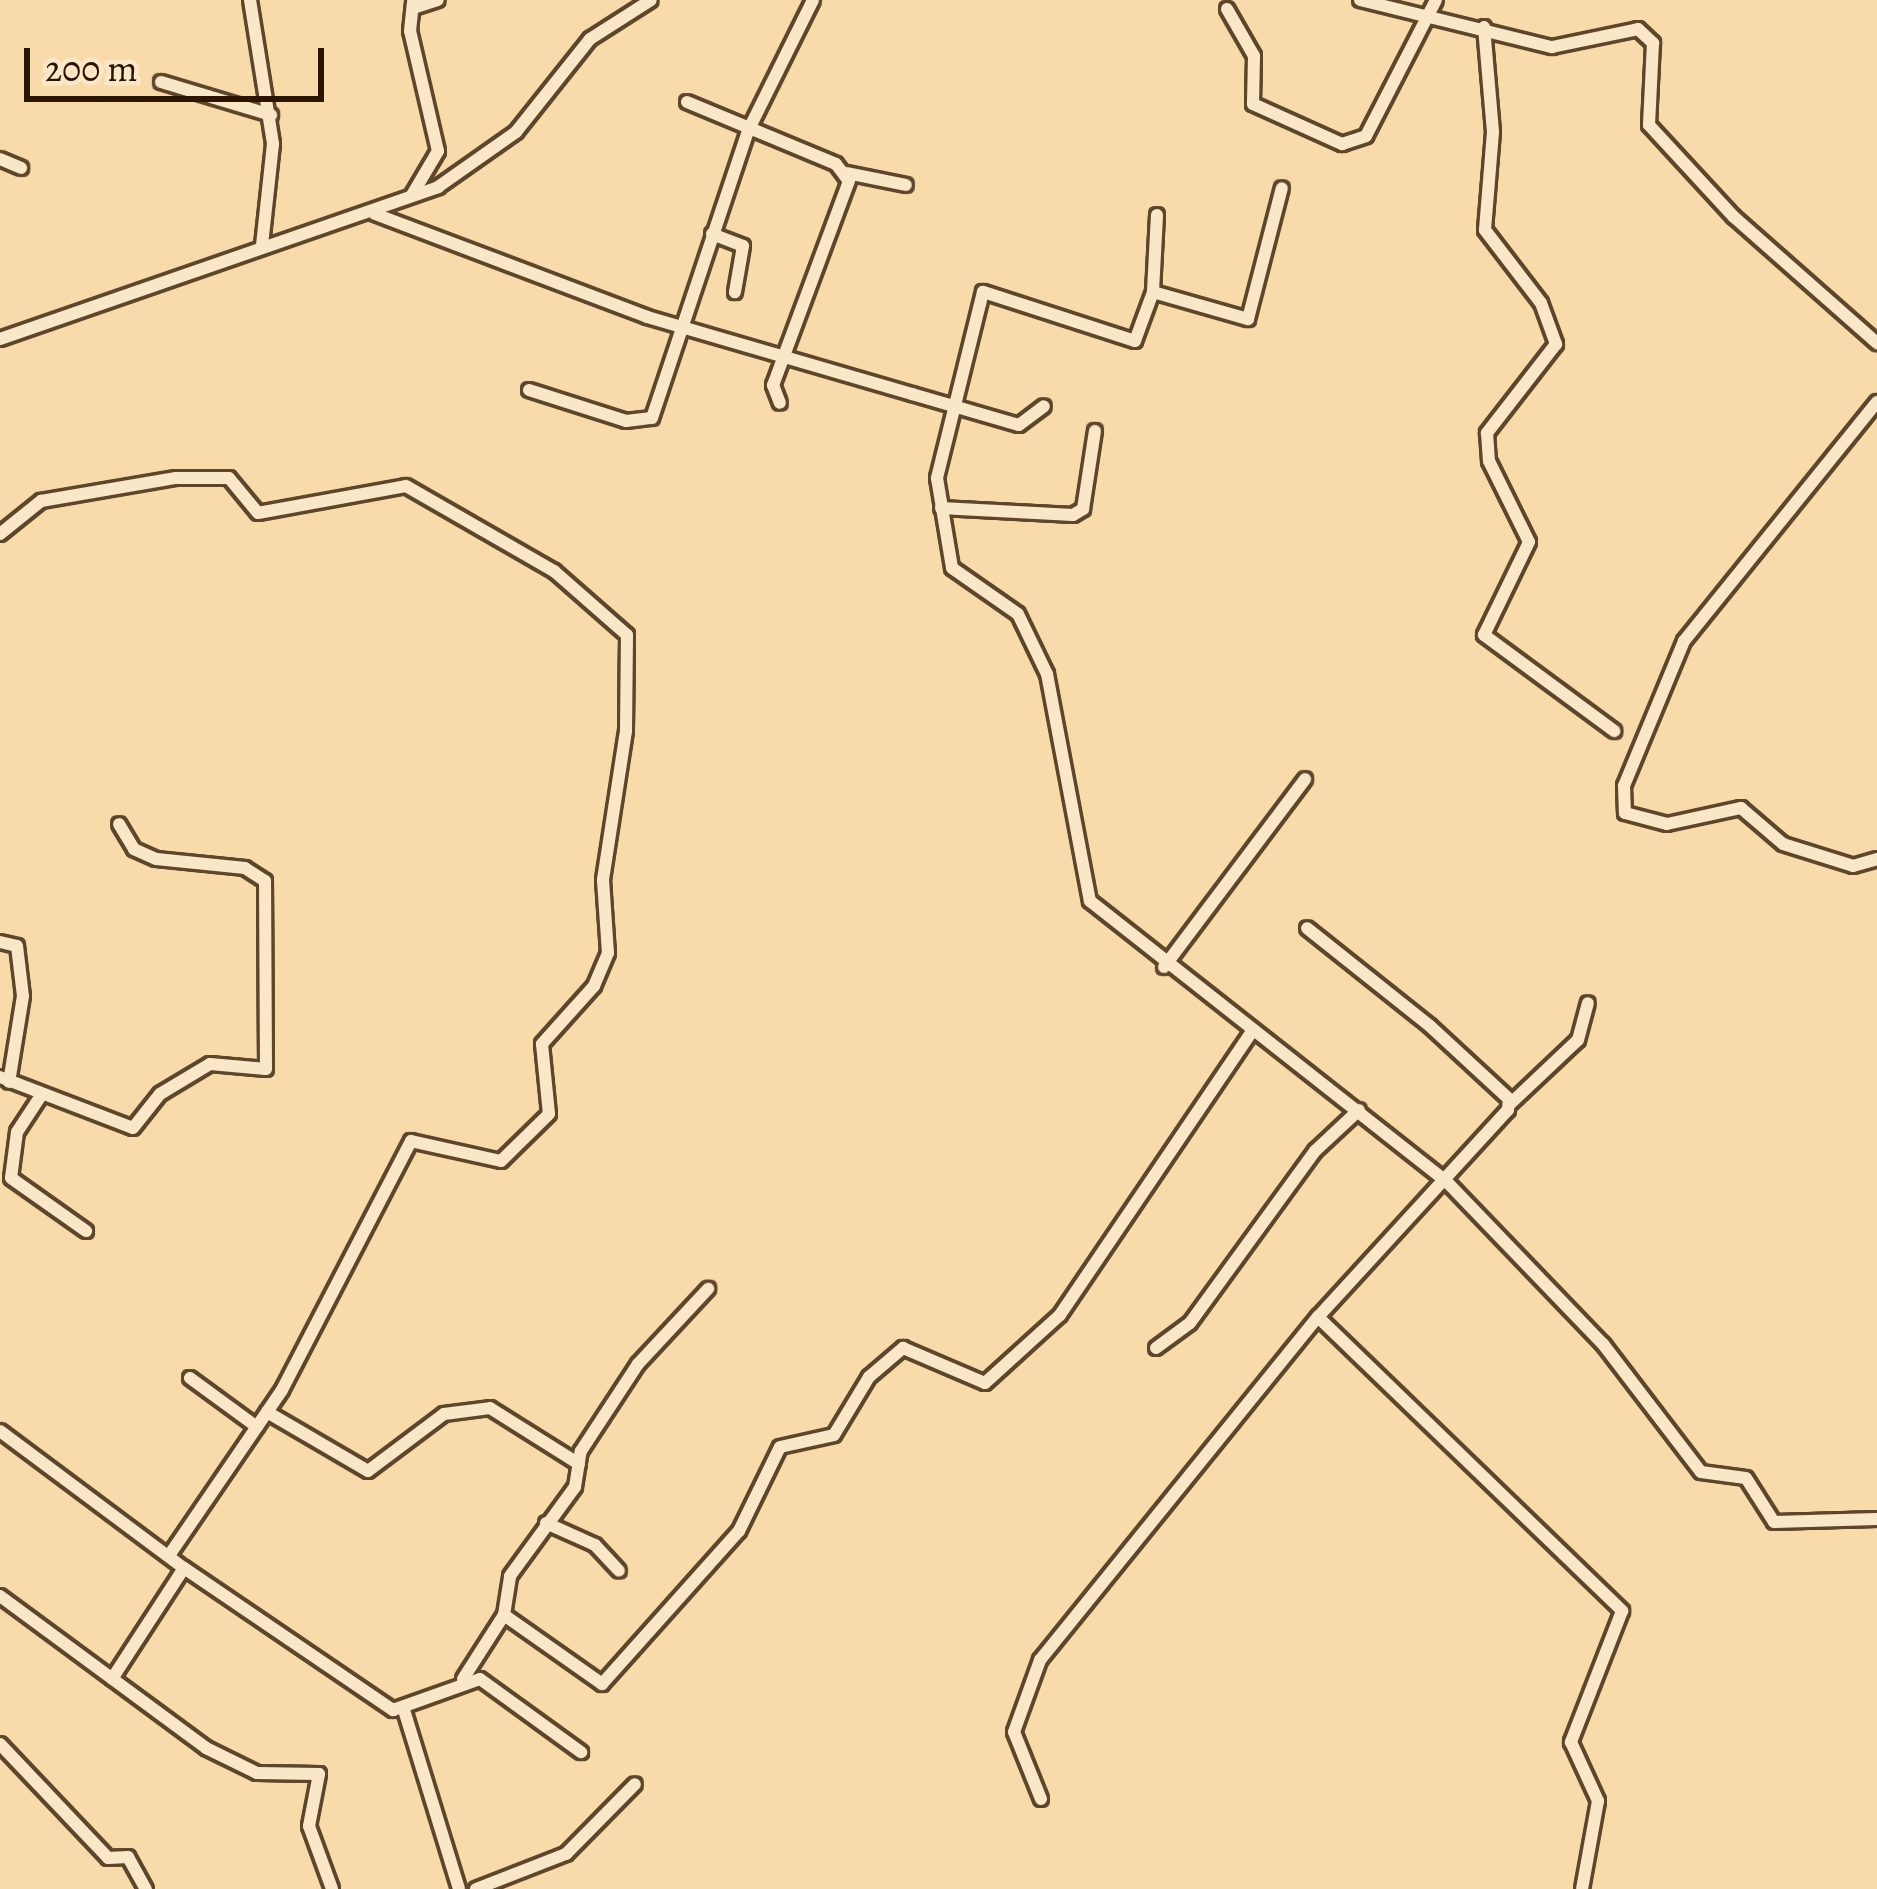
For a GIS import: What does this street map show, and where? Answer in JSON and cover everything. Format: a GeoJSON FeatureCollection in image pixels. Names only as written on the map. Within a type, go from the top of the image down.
{"type":"FeatureCollection","features":[{"type":"Feature","properties":{"kind":"street"},"geometry":{"type":"LineString","coordinates":[[250,0],[271,115],[262,245]]}},
{"type":"Feature","properties":{"kind":"street"},"geometry":{"type":"LineString","coordinates":[[407,200],[438,151],[413,4],[438,0]]}},
{"type":"Feature","properties":{"kind":"street"},"geometry":{"type":"LineString","coordinates":[[0,339],[262,245],[375,214],[407,200],[516,132],[590,39],[651,0]]}},
{"type":"Feature","properties":{"kind":"street"},"geometry":{"type":"LineString","coordinates":[[530,390],[642,424],[657,410],[748,130],[813,0]]}},
{"type":"Feature","properties":{"kind":"street"},"geometry":{"type":"LineString","coordinates":[[1360,0],[1434,7],[1552,47],[1638,29],[1653,43],[1649,125],[1734,218],[1877,343]]}},
{"type":"Feature","properties":{"kind":"street"},"geometry":{"type":"LineString","coordinates":[[1227,9],[1254,56],[1253,104],[1342,144],[1366,136],[1434,7]]}},
{"type":"Feature","properties":{"kind":"street"},"geometry":{"type":"LineString","coordinates":[[1484,27],[1492,132],[1485,230],[1541,303],[1556,344],[1487,433],[1489,461],[1529,542],[1484,635],[1614,730]]}},
{"type":"Feature","properties":{"kind":"street"},"geometry":{"type":"LineString","coordinates":[[161,82],[271,115]]}},
{"type":"Feature","properties":{"kind":"street"},"geometry":{"type":"LineString","coordinates":[[687,102],[847,173],[906,185]]}},
{"type":"Feature","properties":{"kind":"street"},"geometry":{"type":"LineString","coordinates":[[0,159],[21,168]]}},
{"type":"Feature","properties":{"kind":"street"},"geometry":{"type":"LineString","coordinates":[[781,403],[772,385],[787,356],[847,173]]}},
{"type":"Feature","properties":{"kind":"street"},"geometry":{"type":"LineString","coordinates":[[1154,292],[1248,319],[1282,188]]}},
{"type":"Feature","properties":{"kind":"street"},"geometry":{"type":"LineString","coordinates":[[375,214],[460,252],[684,327],[1019,425],[1044,406]]}},
{"type":"Feature","properties":{"kind":"street"},"geometry":{"type":"LineString","coordinates":[[1156,214],[1154,292],[1135,341],[1121,343],[983,292],[937,478],[952,568],[1018,614],[1047,674],[1081,884],[1103,918],[1359,1110],[1444,1180],[1604,1344],[1701,1472],[1746,1478],[1774,1522],[1877,1519]]}},
{"type":"Feature","properties":{"kind":"street"},"geometry":{"type":"LineString","coordinates":[[712,234],[743,246],[735,292]]}},
{"type":"Feature","properties":{"kind":"street"},"geometry":{"type":"LineString","coordinates":[[1877,402],[1684,641],[1624,786],[1625,813],[1667,824],[1741,808],[1783,844],[1853,866],[1877,859]]}},
{"type":"Feature","properties":{"kind":"street"},"geometry":{"type":"LineString","coordinates":[[941,508],[1073,515],[1083,508],[1095,431]]}},
{"type":"Feature","properties":{"kind":"street"},"geometry":{"type":"LineString","coordinates":[[0,534],[41,501],[176,478],[229,478],[258,513],[406,486],[554,571],[626,635],[626,731],[603,880],[608,953],[594,986],[542,1044],[549,1114],[501,1161],[411,1141],[267,1412],[171,1552]]}},
{"type":"Feature","properties":{"kind":"street"},"geometry":{"type":"LineString","coordinates":[[1165,967],[1305,779]]}},
{"type":"Feature","properties":{"kind":"street"},"geometry":{"type":"LineString","coordinates":[[0,942],[17,946],[23,996],[5,1080],[133,1128],[160,1094],[211,1064],[256,1074],[271,1058],[265,881],[244,868],[156,859],[134,849],[119,824]]}},
{"type":"Feature","properties":{"kind":"street"},"geometry":{"type":"LineString","coordinates":[[1307,928],[1510,1104]]}},
{"type":"Feature","properties":{"kind":"street"},"geometry":{"type":"LineString","coordinates":[[1041,1799],[1014,1732],[1040,1660],[1318,1317],[1510,1104],[1577,1040],[1588,1003]]}},
{"type":"Feature","properties":{"kind":"street"},"geometry":{"type":"LineString","coordinates":[[504,1615],[602,1684],[739,1531],[780,1447],[834,1436],[869,1377],[903,1348],[985,1383],[1060,1315],[1253,1030]]}},
{"type":"Feature","properties":{"kind":"street"},"geometry":{"type":"LineString","coordinates":[[42,1094],[17,1132],[6,1179],[86,1231]]}},
{"type":"Feature","properties":{"kind":"street"},"geometry":{"type":"LineString","coordinates":[[1156,1348],[1190,1323],[1315,1151],[1359,1110]]}},
{"type":"Feature","properties":{"kind":"street"},"geometry":{"type":"LineString","coordinates":[[0,1431],[171,1552],[184,1568],[382,1705],[404,1710],[463,1679],[504,1615],[510,1576],[575,1486],[579,1464],[638,1364],[708,1288]]}},
{"type":"Feature","properties":{"kind":"street"},"geometry":{"type":"LineString","coordinates":[[1318,1317],[1622,1611],[1571,1742],[1598,1801],[1582,1889]]}},
{"type":"Feature","properties":{"kind":"street"},"geometry":{"type":"LineString","coordinates":[[190,1378],[257,1427]]}},
{"type":"Feature","properties":{"kind":"street"},"geometry":{"type":"LineString","coordinates":[[267,1412],[368,1471],[444,1414],[490,1408],[579,1464]]}},
{"type":"Feature","properties":{"kind":"street"},"geometry":{"type":"LineString","coordinates":[[546,1523],[595,1545],[619,1571]]}},
{"type":"Feature","properties":{"kind":"street"},"geometry":{"type":"LineString","coordinates":[[112,1679],[184,1568]]}},
{"type":"Feature","properties":{"kind":"street"},"geometry":{"type":"LineString","coordinates":[[0,1596],[112,1679],[256,1773],[319,1774],[309,1826],[332,1889]]}},
{"type":"Feature","properties":{"kind":"street"},"geometry":{"type":"LineString","coordinates":[[463,1679],[492,1682],[581,1752]]}},
{"type":"Feature","properties":{"kind":"street"},"geometry":{"type":"LineString","coordinates":[[404,1710],[459,1889]]}},
{"type":"Feature","properties":{"kind":"street"},"geometry":{"type":"LineString","coordinates":[[0,1744],[108,1858],[128,1857],[146,1889]]}},
{"type":"Feature","properties":{"kind":"street"},"geometry":{"type":"LineString","coordinates":[[476,1889],[566,1854],[634,1784]]}}]}
